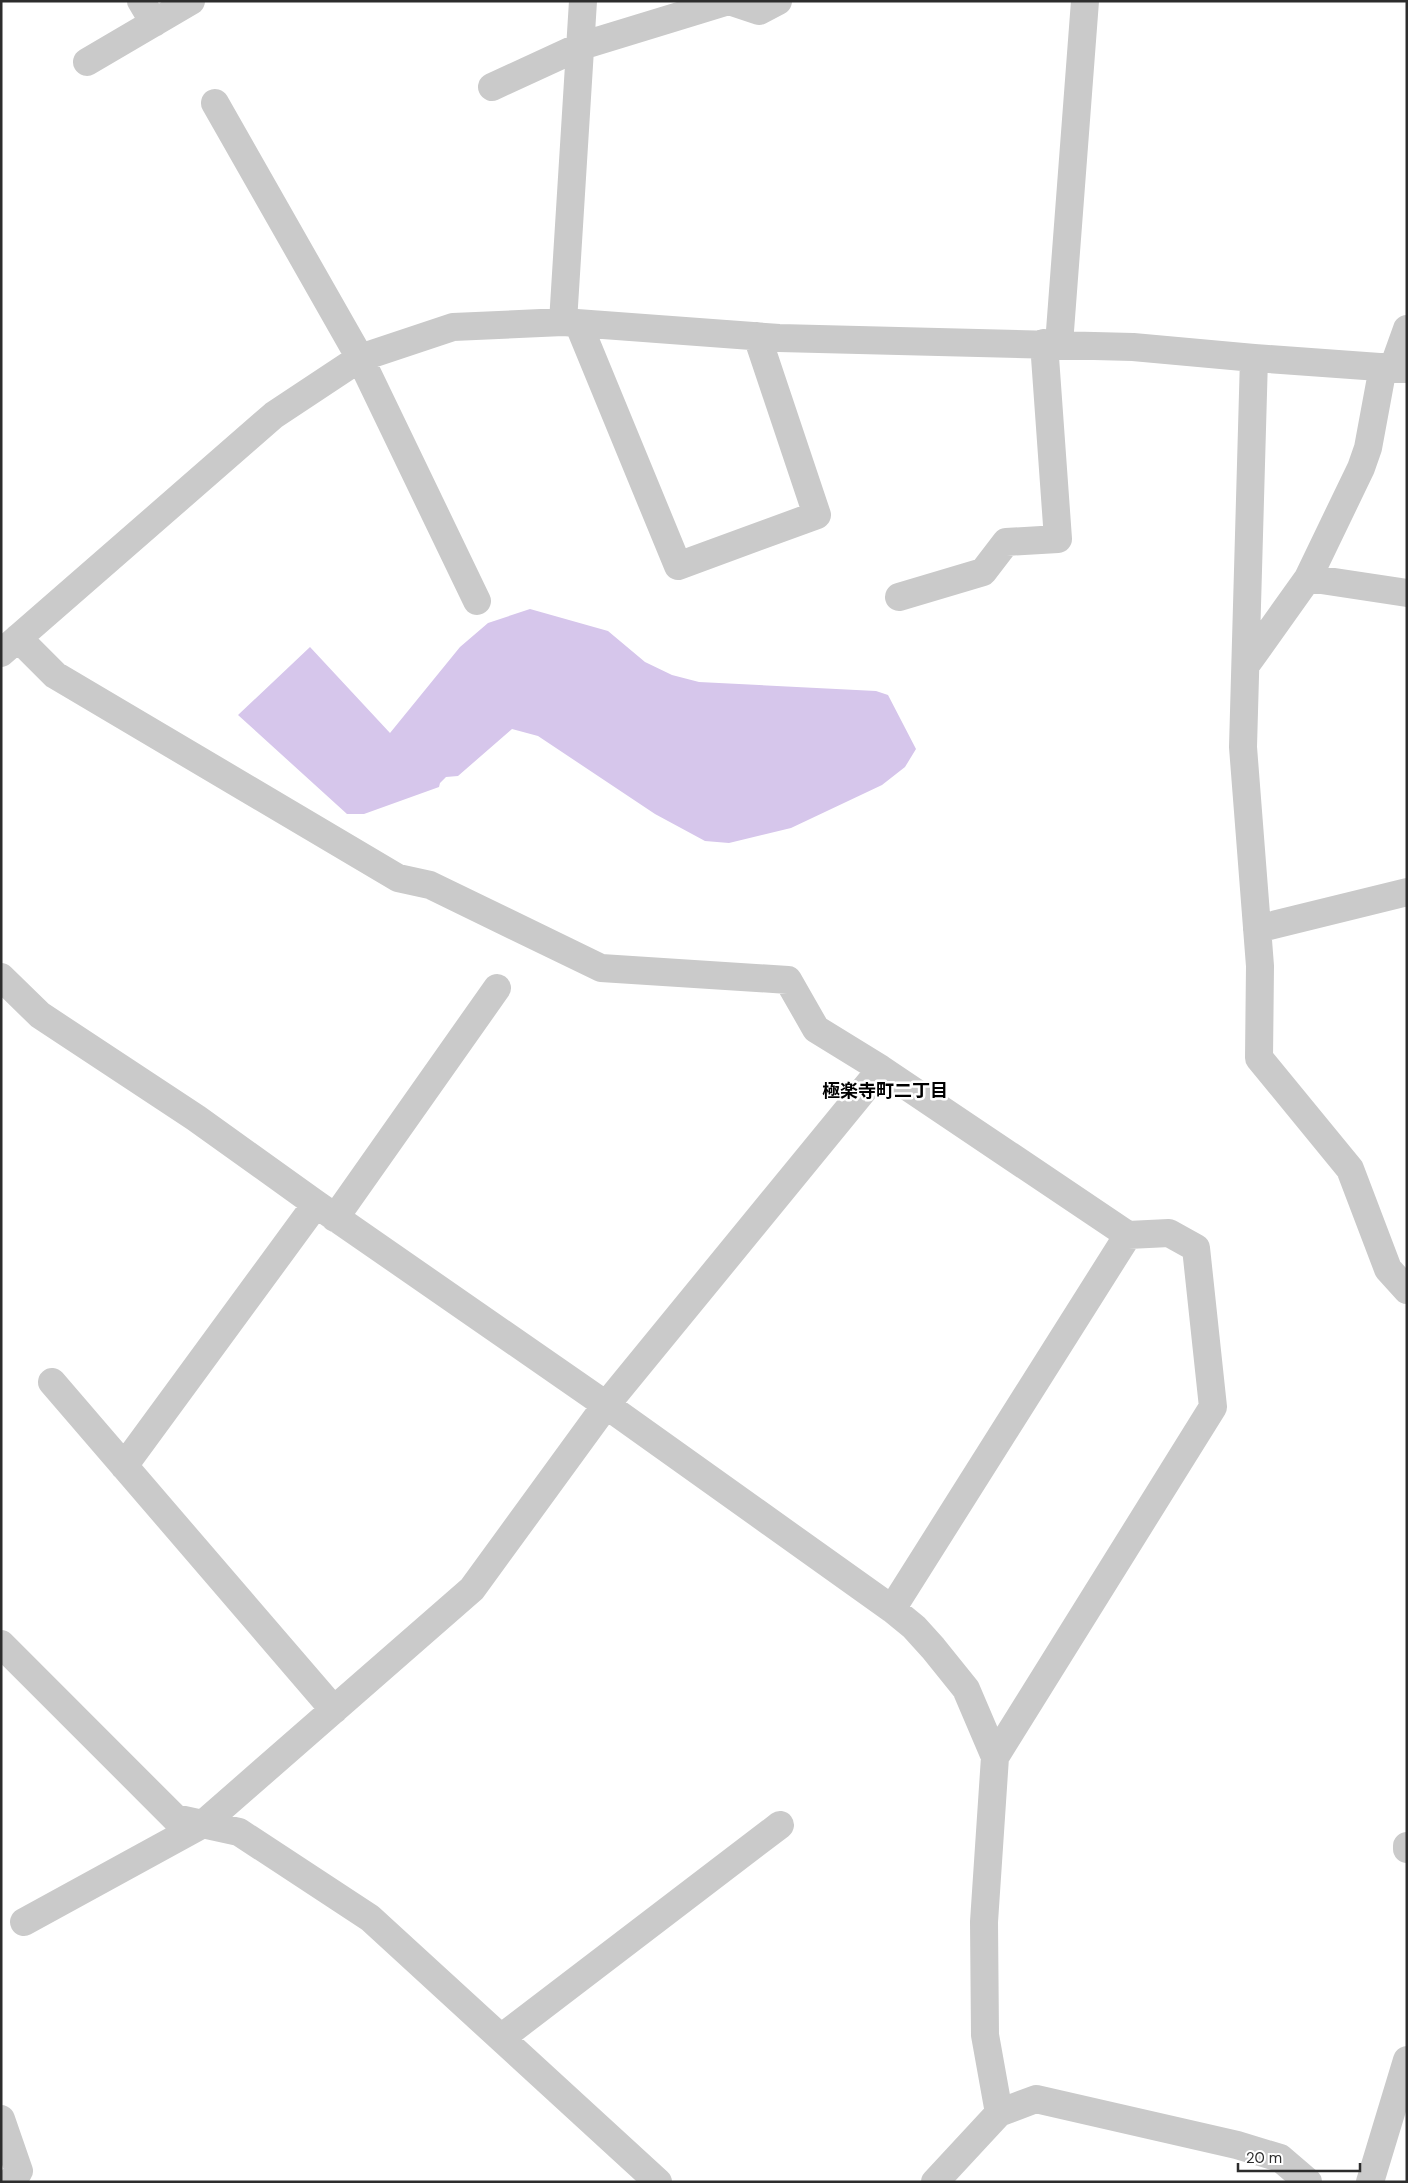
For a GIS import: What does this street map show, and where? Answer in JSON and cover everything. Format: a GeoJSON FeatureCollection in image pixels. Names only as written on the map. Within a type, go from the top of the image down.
{"type":"FeatureCollection","features":[{"type":"Feature","properties":{"kind":"street"},"geometry":{"type":"LineString","coordinates":[[87,62],[148,12],[192,1]]}},
{"type":"Feature","properties":{"kind":"street"},"geometry":{"type":"LineString","coordinates":[[583,1],[570,322],[678,566],[817,516],[757,336]]}},
{"type":"Feature","properties":{"kind":"street"},"geometry":{"type":"LineString","coordinates":[[492,87],[581,46],[728,1],[759,11],[778,1]]}},
{"type":"Feature","properties":{"kind":"street"},"geometry":{"type":"LineString","coordinates":[[899,596],[983,572],[1006,542],[1058,539],[1052,343],[1086,1]]}},
{"type":"Feature","properties":{"kind":"street"},"geometry":{"type":"LineString","coordinates":[[215,103],[360,358],[477,601]]}},
{"type":"Feature","properties":{"kind":"street"},"geometry":{"type":"LineString","coordinates":[[995,1756],[1213,1406],[1196,1248],[1169,1233],[1128,1235],[881,1069],[816,1029],[788,980],[601,968],[430,885],[398,878],[55,675],[10,646],[274,415],[360,358],[453,327],[570,322],[757,336],[1052,343],[1133,347],[1394,368]]}},
{"type":"Feature","properties":{"kind":"street"},"geometry":{"type":"LineString","coordinates":[[1246,665],[1308,578],[1368,448],[1407,329]]}},
{"type":"Feature","properties":{"kind":"street"},"geometry":{"type":"LineString","coordinates":[[1254,358],[1243,747],[1260,966],[1259,1058],[1350,1169],[1388,1269],[1407,1290]]}},
{"type":"Feature","properties":{"kind":"street"},"geometry":{"type":"LineString","coordinates":[[1308,578],[1407,593]]}},
{"type":"Feature","properties":{"kind":"street"},"geometry":{"type":"LineString","coordinates":[[1257,929],[1407,892]]}},
{"type":"Feature","properties":{"kind":"street"},"geometry":{"type":"LineString","coordinates":[[1,977],[40,1015],[196,1118],[326,1211],[606,1405],[892,1610],[914,1627],[933,1648],[966,1689],[995,1756],[984,1922],[985,2035],[999,2113]]}},
{"type":"Feature","properties":{"kind":"street"},"geometry":{"type":"LineString","coordinates":[[124,1466],[326,1211],[497,988]]}},
{"type":"Feature","properties":{"kind":"street"},"geometry":{"type":"LineString","coordinates":[[24,1922],[203,1824],[472,1589],[606,1405],[881,1069]]}},
{"type":"Feature","properties":{"kind":"street"},"geometry":{"type":"LineString","coordinates":[[892,1610],[1128,1235]]}},
{"type":"Feature","properties":{"kind":"street"},"geometry":{"type":"LineString","coordinates":[[52,1382],[334,1710]]}},
{"type":"Feature","properties":{"kind":"street"},"geometry":{"type":"LineString","coordinates":[[1,1644],[175,1818],[239,1832],[370,1918],[658,2182]]}},
{"type":"Feature","properties":{"kind":"street"},"geometry":{"type":"LineString","coordinates":[[501,2038],[780,1825]]}},
{"type":"Feature","properties":{"kind":"street"},"geometry":{"type":"LineString","coordinates":[[1370,2182],[1407,2060]]}},
{"type":"Feature","properties":{"kind":"street"},"geometry":{"type":"LineString","coordinates":[[935,2182],[999,2113],[1036,2099],[1238,2145],[1280,2158],[1308,2182]]}},
{"type":"Feature","properties":{"kind":"street"},"geometry":{"type":"LineString","coordinates":[[1,2119],[19,2171],[11,2182]]}},
{"type":"Feature","properties":{"kind":"shaded area"},"geometry":{"type":"Polygon","coordinates":[[[530,609],[608,631],[645,662],[672,675],[699,682],[876,691],[888,695],[916,749],[905,767],[882,785],[791,828],[729,843],[705,841],[655,814],[538,736],[512,729],[458,776],[446,777],[439,787],[364,814],[347,814],[238,715],[310,647],[390,733],[460,647],[488,623],[530,609]]]}},
{"type":"Feature","properties":{"kind":"district","name":"極楽寺町二丁目"},"geometry":{"type":"Point","coordinates":[885,1091]}}]}
